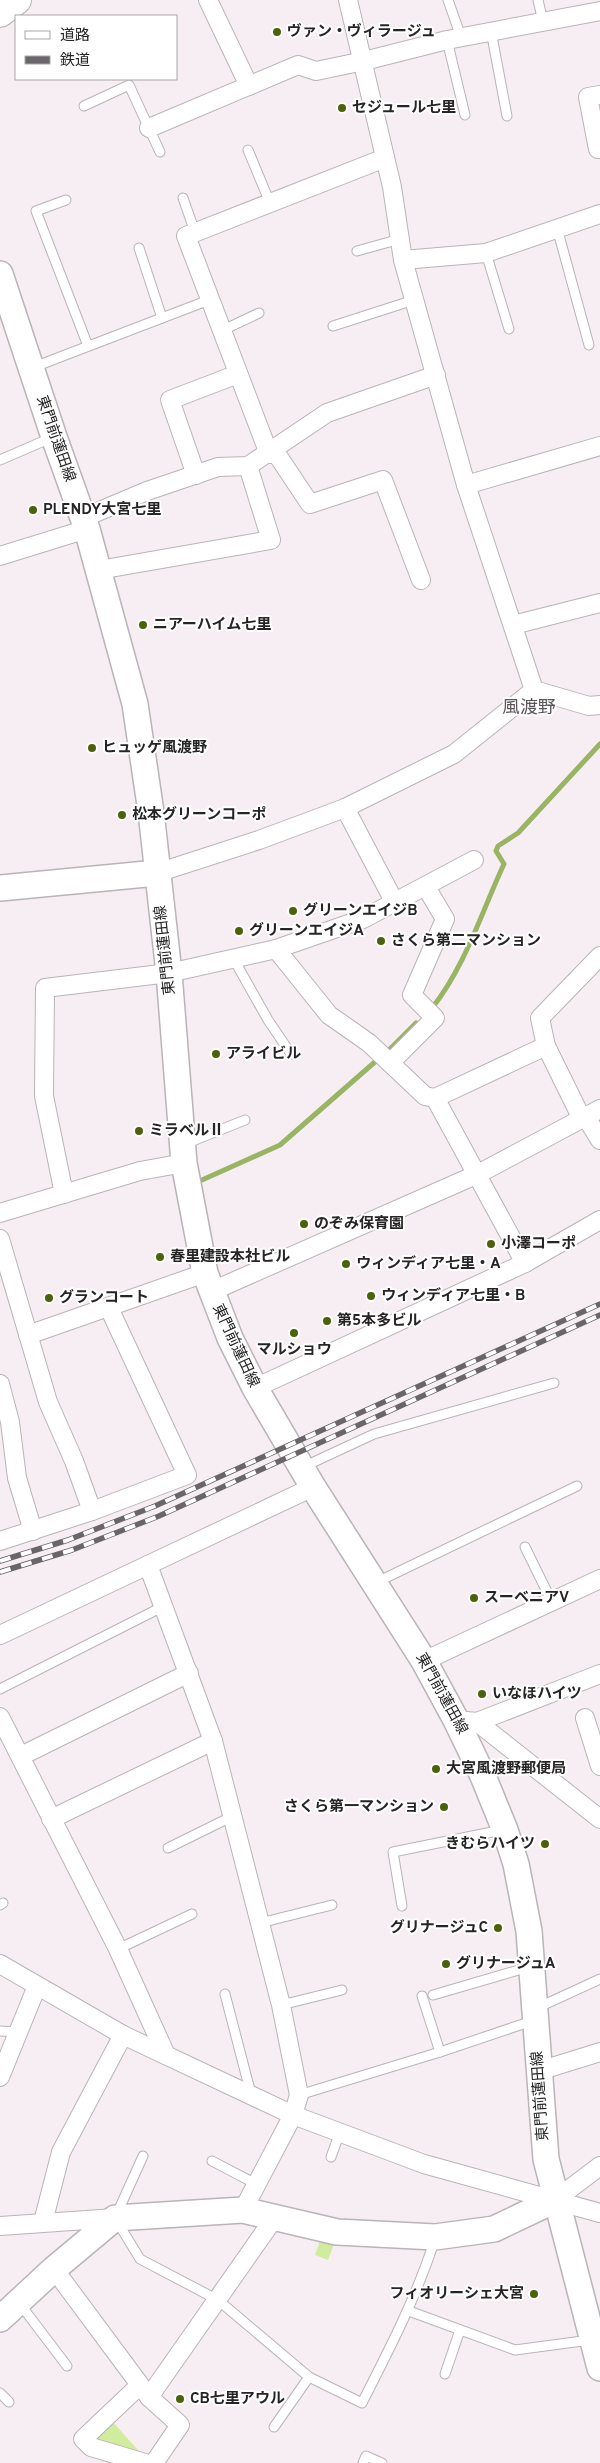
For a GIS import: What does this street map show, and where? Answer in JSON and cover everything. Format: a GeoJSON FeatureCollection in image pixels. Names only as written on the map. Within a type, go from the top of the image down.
{"type":"FeatureCollection","features":[{"type":"Feature","properties":{"kind":"main road"},"geometry":{"type":"LineString","coordinates":[[0,12],[17,0]]}},
{"type":"Feature","properties":{"kind":"main road","name":"東門前蓮田線"},"geometry":{"type":"LineString","coordinates":[[0,274],[6,315],[31,368],[85,523],[135,704],[151,812],[169,973],[183,1154],[207,1283],[255,1388],[308,1478],[424,1661],[466,1721],[483,1776],[505,1830],[524,1900],[532,1966],[546,2159],[555,2200],[600,2368]]}},
{"type":"Feature","properties":{"kind":"main road"},"geometry":{"type":"LineString","coordinates":[[0,888],[157,873]]}},
{"type":"Feature","properties":{"kind":"main road"},"geometry":{"type":"LineString","coordinates":[[0,2319],[54,2269],[115,2218],[243,2210],[337,2232],[436,2237],[494,2229],[555,2200]]}},
{"type":"Feature","properties":{"kind":"street"},"geometry":{"type":"LineString","coordinates":[[208,0],[249,86]]}},
{"type":"Feature","properties":{"kind":"street"},"geometry":{"type":"LineString","coordinates":[[348,0],[364,61],[385,158],[403,260],[466,485],[534,690]]}},
{"type":"Feature","properties":{"kind":"street"},"geometry":{"type":"LineString","coordinates":[[149,128],[298,65],[316,71],[454,38],[600,11]]}},
{"type":"Feature","properties":{"kind":"street"},"geometry":{"type":"LineString","coordinates":[[600,95],[588,97],[598,149],[600,149]]}},
{"type":"Feature","properties":{"kind":"street"},"geometry":{"type":"LineString","coordinates":[[385,158],[186,236],[238,374],[272,452],[310,504],[383,480],[421,580]]}},
{"type":"Feature","properties":{"kind":"street"},"geometry":{"type":"LineString","coordinates":[[403,260],[486,253],[600,214]]}},
{"type":"Feature","properties":{"kind":"street"},"geometry":{"type":"LineString","coordinates":[[196,475],[170,400],[238,374]]}},
{"type":"Feature","properties":{"kind":"street"},"geometry":{"type":"LineString","coordinates":[[0,556],[85,523],[147,491],[218,467],[248,466],[272,452],[327,413],[436,376]]}},
{"type":"Feature","properties":{"kind":"street"},"geometry":{"type":"LineString","coordinates":[[466,485],[600,446]]}},
{"type":"Feature","properties":{"kind":"street"},"geometry":{"type":"LineString","coordinates":[[99,570],[271,540],[248,466]]}},
{"type":"Feature","properties":{"kind":"street"},"geometry":{"type":"LineString","coordinates":[[513,625],[600,603]]}},
{"type":"Feature","properties":{"kind":"street"},"geometry":{"type":"LineString","coordinates":[[534,690],[589,706],[600,705]]}},
{"type":"Feature","properties":{"kind":"street"},"geometry":{"type":"LineString","coordinates":[[157,873],[259,840],[345,808],[454,754],[534,690]]}},
{"type":"Feature","properties":{"kind":"street"},"geometry":{"type":"LineString","coordinates":[[345,808],[395,903]]}},
{"type":"Feature","properties":{"kind":"street"},"geometry":{"type":"LineString","coordinates":[[64,1194],[44,1096],[46,988],[169,973],[276,948],[364,919],[426,888],[474,860]]}},
{"type":"Feature","properties":{"kind":"street"},"geometry":{"type":"LineString","coordinates":[[390,1063],[435,1018],[412,995],[445,919],[426,888]]}},
{"type":"Feature","properties":{"kind":"street"},"geometry":{"type":"LineString","coordinates":[[276,948],[328,1015],[369,1043],[425,1096],[435,1098],[546,1046]]}},
{"type":"Feature","properties":{"kind":"street"},"geometry":{"type":"LineString","coordinates":[[600,956],[540,1018],[546,1046],[589,1115],[600,1140]]}},
{"type":"Feature","properties":{"kind":"street"},"geometry":{"type":"LineString","coordinates":[[435,1098],[525,1263]]}},
{"type":"Feature","properties":{"kind":"street"},"geometry":{"type":"LineString","coordinates":[[28,1335],[109,1308],[207,1283],[478,1174],[589,1115]]}},
{"type":"Feature","properties":{"kind":"street"},"geometry":{"type":"LineString","coordinates":[[0,1213],[140,1171],[183,1154]]}},
{"type":"Feature","properties":{"kind":"street"},"geometry":{"type":"LineString","coordinates":[[255,1388],[525,1263],[600,1220]]}},
{"type":"Feature","properties":{"kind":"street"},"geometry":{"type":"LineString","coordinates":[[0,1239],[48,1402],[74,1461],[92,1511]]}},
{"type":"Feature","properties":{"kind":"street"},"geometry":{"type":"LineString","coordinates":[[0,1541],[92,1511],[187,1475],[109,1308]]}},
{"type":"Feature","properties":{"kind":"street"},"geometry":{"type":"LineString","coordinates":[[0,1384],[10,1422],[17,1478],[33,1531]]}},
{"type":"Feature","properties":{"kind":"street"},"geometry":{"type":"LineString","coordinates":[[0,1636],[148,1565],[308,1478]]}},
{"type":"Feature","properties":{"kind":"street"},"geometry":{"type":"LineString","coordinates":[[148,1565],[189,1673],[212,1741],[281,2005],[299,2095],[293,2115],[243,2210]]}},
{"type":"Feature","properties":{"kind":"street"},"geometry":{"type":"LineString","coordinates":[[424,1661],[600,1579]]}},
{"type":"Feature","properties":{"kind":"street"},"geometry":{"type":"LineString","coordinates":[[21,1756],[189,1673]]}},
{"type":"Feature","properties":{"kind":"street"},"geometry":{"type":"LineString","coordinates":[[466,1721],[600,1674]]}},
{"type":"Feature","properties":{"kind":"street"},"geometry":{"type":"LineString","coordinates":[[0,1717],[118,1949],[166,2055]]}},
{"type":"Feature","properties":{"kind":"street"},"geometry":{"type":"LineString","coordinates":[[585,1718],[600,1766]]}},
{"type":"Feature","properties":{"kind":"street"},"geometry":{"type":"LineString","coordinates":[[466,1721],[600,1819]]}},
{"type":"Feature","properties":{"kind":"street"},"geometry":{"type":"LineString","coordinates":[[52,1819],[212,1741]]}},
{"type":"Feature","properties":{"kind":"street"},"geometry":{"type":"LineString","coordinates":[[0,1964],[123,2035],[293,2115],[424,2164],[600,2213]]}},
{"type":"Feature","properties":{"kind":"street"},"geometry":{"type":"LineString","coordinates":[[0,2077],[8,2031],[37,1986]]}},
{"type":"Feature","properties":{"kind":"street"},"geometry":{"type":"LineString","coordinates":[[43,2222],[61,2152],[123,2035]]}},
{"type":"Feature","properties":{"kind":"street"},"geometry":{"type":"LineString","coordinates":[[539,2071],[600,2052]]}},
{"type":"Feature","properties":{"kind":"street"},"geometry":{"type":"LineString","coordinates":[[555,2200],[600,2166]]}},
{"type":"Feature","properties":{"kind":"street"},"geometry":{"type":"LineString","coordinates":[[145,2463],[91,2447],[82,2439],[145,2391],[218,2300],[275,2217]]}},
{"type":"Feature","properties":{"kind":"street"},"geometry":{"type":"LineString","coordinates":[[0,2226],[115,2218]]}},
{"type":"Feature","properties":{"kind":"street"},"geometry":{"type":"LineString","coordinates":[[54,2269],[145,2391],[180,2425],[154,2463]]}},
{"type":"Feature","properties":{"kind":"lane"},"geometry":{"type":"LineString","coordinates":[[448,0],[465,115]]}},
{"type":"Feature","properties":{"kind":"lane"},"geometry":{"type":"LineString","coordinates":[[538,0],[542,22]]}},
{"type":"Feature","properties":{"kind":"lane"},"geometry":{"type":"LineString","coordinates":[[490,32],[507,116]]}},
{"type":"Feature","properties":{"kind":"lane"},"geometry":{"type":"LineString","coordinates":[[84,106],[129,85],[160,152]]}},
{"type":"Feature","properties":{"kind":"lane"},"geometry":{"type":"LineString","coordinates":[[248,150],[270,203]]}},
{"type":"Feature","properties":{"kind":"lane"},"geometry":{"type":"LineString","coordinates":[[183,198],[195,232]]}},
{"type":"Feature","properties":{"kind":"lane"},"geometry":{"type":"LineString","coordinates":[[66,200],[36,212],[88,346]]}},
{"type":"Feature","properties":{"kind":"lane"},"geometry":{"type":"LineString","coordinates":[[557,228],[589,345]]}},
{"type":"Feature","properties":{"kind":"lane"},"geometry":{"type":"LineString","coordinates":[[357,251],[400,239]]}},
{"type":"Feature","properties":{"kind":"lane"},"geometry":{"type":"LineString","coordinates":[[139,248],[162,318]]}},
{"type":"Feature","properties":{"kind":"lane"},"geometry":{"type":"LineString","coordinates":[[486,253],[509,329]]}},
{"type":"Feature","properties":{"kind":"lane"},"geometry":{"type":"LineString","coordinates":[[31,368],[209,300]]}},
{"type":"Feature","properties":{"kind":"lane"},"geometry":{"type":"LineString","coordinates":[[333,326],[414,300]]}},
{"type":"Feature","properties":{"kind":"lane"},"geometry":{"type":"LineString","coordinates":[[221,331],[259,313]]}},
{"type":"Feature","properties":{"kind":"lane"},"geometry":{"type":"LineString","coordinates":[[0,460],[54,437]]}},
{"type":"Feature","properties":{"kind":"lane"},"geometry":{"type":"LineString","coordinates":[[232,958],[268,1020],[291,1054]]}},
{"type":"Feature","properties":{"kind":"lane"},"geometry":{"type":"LineString","coordinates":[[183,1154],[245,1120]]}},
{"type":"Feature","properties":{"kind":"lane"},"geometry":{"type":"LineString","coordinates":[[308,1478],[374,1434],[554,1383]]}},
{"type":"Feature","properties":{"kind":"lane"},"geometry":{"type":"LineString","coordinates":[[375,1583],[577,1486]]}},
{"type":"Feature","properties":{"kind":"lane"},"geometry":{"type":"LineString","coordinates":[[525,1547],[552,1602]]}},
{"type":"Feature","properties":{"kind":"lane"},"geometry":{"type":"LineString","coordinates":[[0,1689],[164,1606]]}},
{"type":"Feature","properties":{"kind":"lane"},"geometry":{"type":"LineString","coordinates":[[168,1848],[233,1816]]}},
{"type":"Feature","properties":{"kind":"lane"},"geometry":{"type":"LineString","coordinates":[[402,1906],[393,1852],[505,1830]]}},
{"type":"Feature","properties":{"kind":"lane"},"geometry":{"type":"LineString","coordinates":[[260,1923],[332,1905]]}},
{"type":"Feature","properties":{"kind":"lane"},"geometry":{"type":"LineString","coordinates":[[118,1949],[192,1914]]}},
{"type":"Feature","properties":{"kind":"lane"},"geometry":{"type":"LineString","coordinates":[[433,1995],[532,1966]]}},
{"type":"Feature","properties":{"kind":"lane"},"geometry":{"type":"LineString","coordinates":[[299,2095],[440,2052],[535,2014],[600,1978]]}},
{"type":"Feature","properties":{"kind":"lane"},"geometry":{"type":"LineString","coordinates":[[281,2005],[342,1990]]}},
{"type":"Feature","properties":{"kind":"lane"},"geometry":{"type":"LineString","coordinates":[[225,1994],[251,2095]]}},
{"type":"Feature","properties":{"kind":"lane"},"geometry":{"type":"LineString","coordinates":[[422,1996],[440,2052]]}},
{"type":"Feature","properties":{"kind":"lane"},"geometry":{"type":"LineString","coordinates":[[331,2157],[340,2132]]}},
{"type":"Feature","properties":{"kind":"lane"},"geometry":{"type":"LineString","coordinates":[[143,2156],[115,2218],[140,2258],[218,2300],[309,2377],[362,2403],[409,2311],[436,2237]]}},
{"type":"Feature","properties":{"kind":"lane"},"geometry":{"type":"LineString","coordinates":[[212,2162],[256,2184]]}},
{"type":"Feature","properties":{"kind":"lane"},"geometry":{"type":"LineString","coordinates":[[18,2302],[67,2366]]}},
{"type":"Feature","properties":{"kind":"lane"},"geometry":{"type":"LineString","coordinates":[[409,2311],[515,2350],[593,2340]]}},
{"type":"Feature","properties":{"kind":"lane"},"geometry":{"type":"LineString","coordinates":[[445,2374],[460,2330]]}},
{"type":"Feature","properties":{"kind":"lane"},"geometry":{"type":"LineString","coordinates":[[274,2427],[309,2377]]}},
{"type":"Feature","properties":{"kind":"lane"},"geometry":{"type":"LineString","coordinates":[[0,2393],[9,2402]]}},
{"type":"Feature","properties":{"kind":"lane"},"geometry":{"type":"LineString","coordinates":[[364,2463],[366,2456],[382,2463]]}},
{"type":"Feature","properties":{"kind":"green space"},"geometry":{"type":"Polygon","coordinates":[[[321,2238],[336,2239],[328,2260],[315,2255],[321,2238]]]}},
{"type":"Feature","properties":{"kind":"green space"},"geometry":{"type":"Polygon","coordinates":[[[111,2420],[144,2457],[95,2443],[93,2436],[111,2420]]]}},
{"type":"Feature","properties":{"kind":"waterway"},"geometry":{"type":"LineString","coordinates":[[432,1008],[454,975],[504,864],[496,851],[498,846],[518,833],[600,744]]}},
{"type":"Feature","properties":{"kind":"waterway"},"geometry":{"type":"LineString","coordinates":[[390,1049],[416,1023]]}},
{"type":"Feature","properties":{"kind":"waterway"},"geometry":{"type":"LineString","coordinates":[[202,1180],[280,1145],[376,1061]]}},
{"type":"Feature","properties":{"kind":"railway"},"geometry":{"type":"LineString","coordinates":[[0,1561],[68,1540],[155,1506],[600,1304]]}},
{"type":"Feature","properties":{"kind":"railway"},"geometry":{"type":"LineString","coordinates":[[0,1572],[72,1550],[159,1516],[600,1315]]}},
{"type":"Feature","properties":{"kind":"place","name":"ヴァン・ヴィラージュ"},"geometry":{"type":"Point","coordinates":[277,32]}},
{"type":"Feature","properties":{"kind":"place","name":"セジュール七里"},"geometry":{"type":"Point","coordinates":[342,108]}},
{"type":"Feature","properties":{"kind":"place","name":"PLENDY大宮七里"},"geometry":{"type":"Point","coordinates":[33,510]}},
{"type":"Feature","properties":{"kind":"place","name":"ニアーハイム七里"},"geometry":{"type":"Point","coordinates":[143,625]}},
{"type":"Feature","properties":{"kind":"place","name":"ヒュッゲ風渡野"},"geometry":{"type":"Point","coordinates":[92,748]}},
{"type":"Feature","properties":{"kind":"place","name":"松本グリーンコーポ"},"geometry":{"type":"Point","coordinates":[122,815]}},
{"type":"Feature","properties":{"kind":"place","name":"グリーンエイジB"},"geometry":{"type":"Point","coordinates":[293,911]}},
{"type":"Feature","properties":{"kind":"place","name":"グリーンエイジA"},"geometry":{"type":"Point","coordinates":[239,931]}},
{"type":"Feature","properties":{"kind":"place","name":"さくら第二マンション"},"geometry":{"type":"Point","coordinates":[381,941]}},
{"type":"Feature","properties":{"kind":"place","name":"アライビル"},"geometry":{"type":"Point","coordinates":[216,1054]}},
{"type":"Feature","properties":{"kind":"place","name":"ミラベルⅡ"},"geometry":{"type":"Point","coordinates":[139,1131]}},
{"type":"Feature","properties":{"kind":"place","name":"のぞみ保育園"},"geometry":{"type":"Point","coordinates":[304,1224]}},
{"type":"Feature","properties":{"kind":"place","name":"小澤コーポ"},"geometry":{"type":"Point","coordinates":[491,1244]}},
{"type":"Feature","properties":{"kind":"place","name":"春里建設本社ビル"},"geometry":{"type":"Point","coordinates":[160,1257]}},
{"type":"Feature","properties":{"kind":"place","name":"ウィンディア七里・A"},"geometry":{"type":"Point","coordinates":[346,1264]}},
{"type":"Feature","properties":{"kind":"place","name":"ウィンディア七里・B"},"geometry":{"type":"Point","coordinates":[371,1296]}},
{"type":"Feature","properties":{"kind":"place","name":"グランコート"},"geometry":{"type":"Point","coordinates":[49,1298]}},
{"type":"Feature","properties":{"kind":"place","name":"第5本多ビル"},"geometry":{"type":"Point","coordinates":[327,1321]}},
{"type":"Feature","properties":{"kind":"place","name":"マルショウ"},"geometry":{"type":"Point","coordinates":[294,1333]}},
{"type":"Feature","properties":{"kind":"place","name":"スーベニアV"},"geometry":{"type":"Point","coordinates":[474,1598]}},
{"type":"Feature","properties":{"kind":"place","name":"いなほハイツ"},"geometry":{"type":"Point","coordinates":[482,1694]}},
{"type":"Feature","properties":{"kind":"place","name":"大宮風渡野郵便局"},"geometry":{"type":"Point","coordinates":[436,1769]}},
{"type":"Feature","properties":{"kind":"place","name":"さくら第一マンション"},"geometry":{"type":"Point","coordinates":[444,1807]}},
{"type":"Feature","properties":{"kind":"place","name":"きむらハイツ"},"geometry":{"type":"Point","coordinates":[545,1844]}},
{"type":"Feature","properties":{"kind":"place","name":"グリナージュC"},"geometry":{"type":"Point","coordinates":[498,1928]}},
{"type":"Feature","properties":{"kind":"place","name":"グリナージュA"},"geometry":{"type":"Point","coordinates":[446,1964]}},
{"type":"Feature","properties":{"kind":"place","name":"フィオリーシェ大宮"},"geometry":{"type":"Point","coordinates":[534,2294]}},
{"type":"Feature","properties":{"kind":"place","name":"CB七里アウル"},"geometry":{"type":"Point","coordinates":[180,2399]}},
{"type":"Feature","properties":{"kind":"district","name":"風渡野"},"geometry":{"type":"Point","coordinates":[529,708]}}]}
